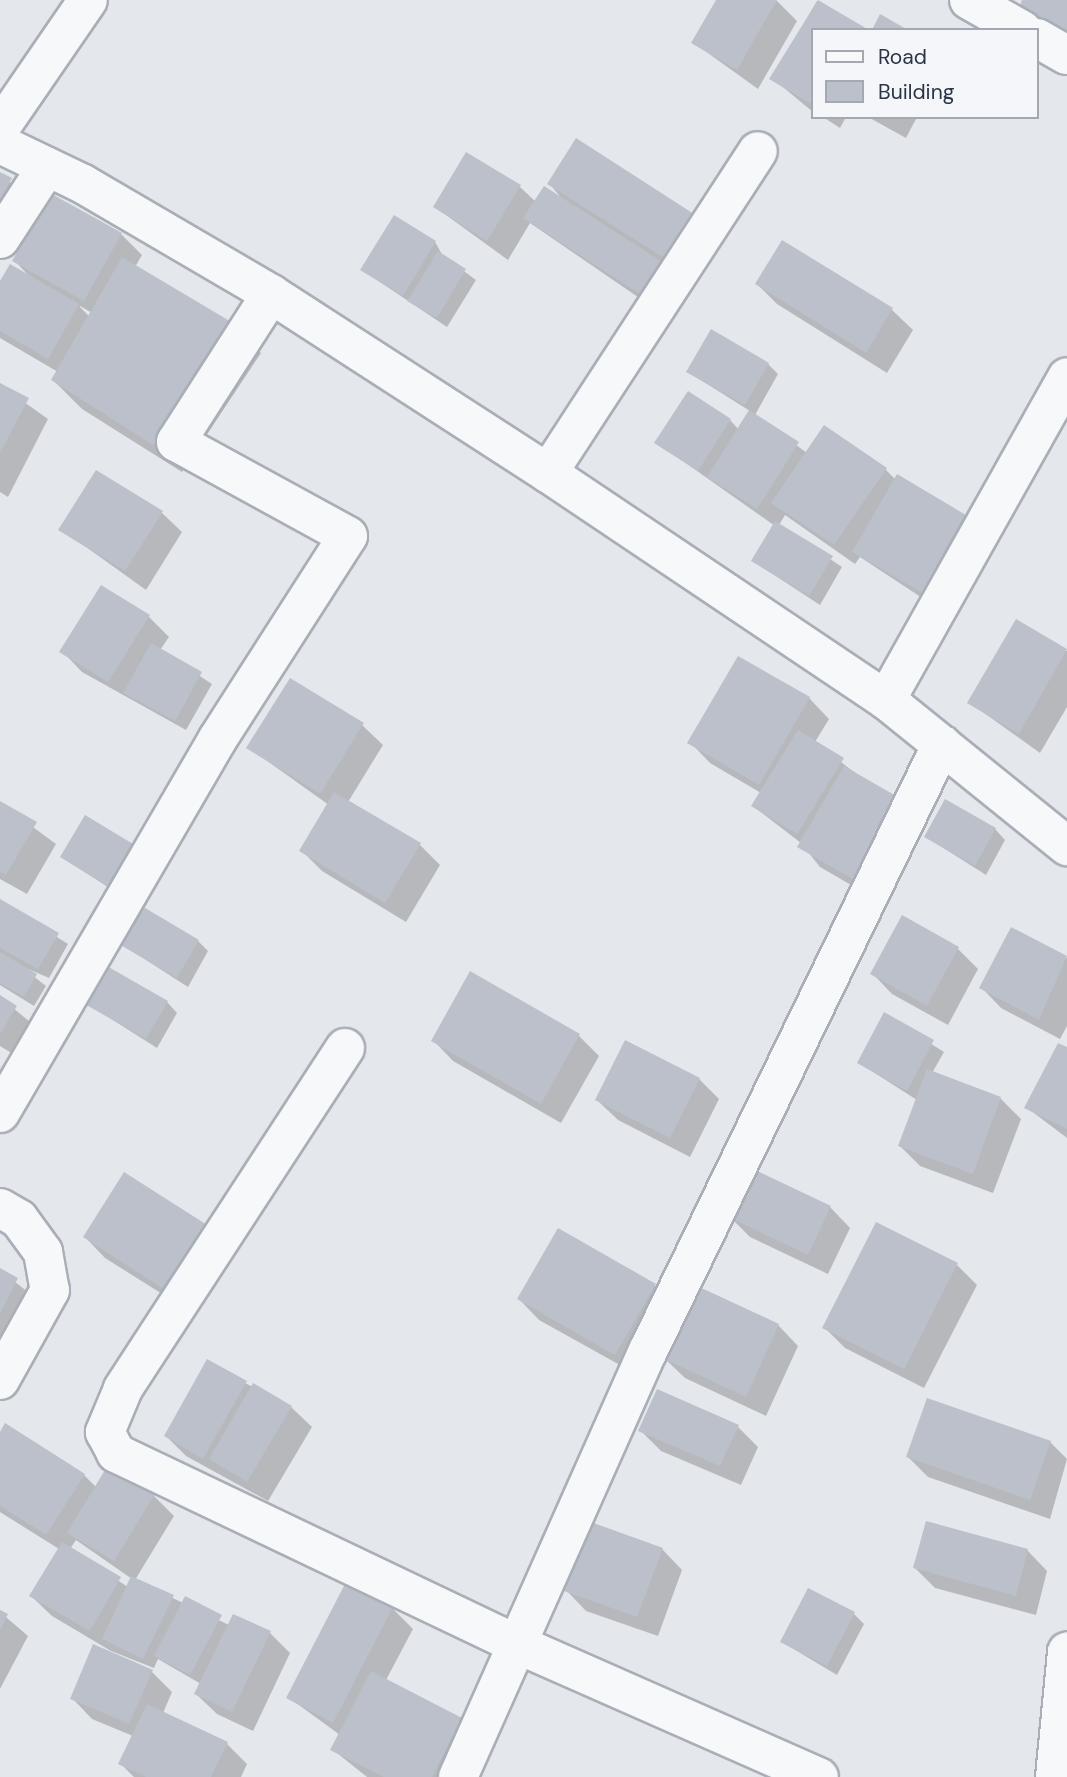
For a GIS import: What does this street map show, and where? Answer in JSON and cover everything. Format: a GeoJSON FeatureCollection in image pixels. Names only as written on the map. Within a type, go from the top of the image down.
{"type":"FeatureCollection","features":[{"type":"Feature","properties":{"kind":"street"},"geometry":{"type":"LineString","coordinates":[[0,128],[88,0]]}},
{"type":"Feature","properties":{"kind":"street"},"geometry":{"type":"LineString","coordinates":[[969,0],[1018,28]]}},
{"type":"Feature","properties":{"kind":"street"},"geometry":{"type":"LineString","coordinates":[[1039,39],[1067,55]]}},
{"type":"Feature","properties":{"kind":"street"},"geometry":{"type":"LineString","coordinates":[[0,144],[47,167],[271,294],[548,473],[886,701],[1067,846]]}},
{"type":"Feature","properties":{"kind":"street"},"geometry":{"type":"LineString","coordinates":[[548,473],[758,151]]}},
{"type":"Feature","properties":{"kind":"street"},"geometry":{"type":"LineString","coordinates":[[0,239],[47,167]]}},
{"type":"Feature","properties":{"kind":"street"},"geometry":{"type":"LineString","coordinates":[[0,1113],[202,764],[348,536],[176,442],[271,294]]}},
{"type":"Feature","properties":{"kind":"street"},"geometry":{"type":"LineString","coordinates":[[886,701],[1067,377]]}},
{"type":"Feature","properties":{"kind":"street"},"geometry":{"type":"LineString","coordinates":[[458,1777],[648,1351],[942,744]]}},
{"type":"Feature","properties":{"kind":"street"},"geometry":{"type":"LineString","coordinates":[[345,1048],[243,1197],[123,1389],[105,1432],[116,1453],[517,1644],[819,1777]]}},
{"type":"Feature","properties":{"kind":"street"},"geometry":{"type":"LineString","coordinates":[[0,1208],[19,1219],[43,1252],[50,1290],[0,1380]]}},
{"type":"Feature","properties":{"kind":"street"},"geometry":{"type":"LineString","coordinates":[[1055,1777],[1067,1652]]}},
{"type":"Feature","properties":{"kind":"building"},"geometry":{"type":"Polygon","coordinates":[[[716,0],[777,0],[737,70],[691,43],[716,0]]]}},
{"type":"Feature","properties":{"kind":"building"},"geometry":{"type":"Polygon","coordinates":[[[818,0],[866,28],[811,28],[811,104],[769,79],[818,0]]]}},
{"type":"Feature","properties":{"kind":"building"},"geometry":{"type":"Polygon","coordinates":[[[1022,0],[1067,0],[1067,32],[1020,5],[1022,0]]]}},
{"type":"Feature","properties":{"kind":"building"},"geometry":{"type":"Polygon","coordinates":[[[880,14],[904,28],[873,28],[880,14]]]}},
{"type":"Feature","properties":{"kind":"building"},"geometry":{"type":"Polygon","coordinates":[[[576,138],[697,216],[669,261],[547,184],[576,138]]]}},
{"type":"Feature","properties":{"kind":"building"},"geometry":{"type":"Polygon","coordinates":[[[466,152],[521,185],[487,241],[433,207],[466,152]]]}},
{"type":"Feature","properties":{"kind":"building"},"geometry":{"type":"Polygon","coordinates":[[[0,172],[12,178],[0,201],[0,172]]]}},
{"type":"Feature","properties":{"kind":"building"},"geometry":{"type":"Polygon","coordinates":[[[544,186],[667,265],[646,298],[523,218],[544,186]]]}},
{"type":"Feature","properties":{"kind":"building"},"geometry":{"type":"Polygon","coordinates":[[[50,193],[122,233],[84,301],[12,261],[50,193]]]}},
{"type":"Feature","properties":{"kind":"building"},"geometry":{"type":"Polygon","coordinates":[[[394,215],[436,241],[403,296],[360,270],[394,215]]]}},
{"type":"Feature","properties":{"kind":"building"},"geometry":{"type":"Polygon","coordinates":[[[782,240],[893,308],[866,353],[755,284],[782,240]]]}},
{"type":"Feature","properties":{"kind":"building"},"geometry":{"type":"Polygon","coordinates":[[[438,251],[466,269],[437,318],[407,301],[438,251]]]}},
{"type":"Feature","properties":{"kind":"building"},"geometry":{"type":"Polygon","coordinates":[[[122,257],[233,323],[153,445],[51,380],[122,257]]]}},
{"type":"Feature","properties":{"kind":"building"},"geometry":{"type":"Polygon","coordinates":[[[10,264],[79,304],[48,359],[0,331],[0,281],[10,264]]]}},
{"type":"Feature","properties":{"kind":"building"},"geometry":{"type":"Polygon","coordinates":[[[711,329],[769,363],[745,405],[686,372],[711,329]]]}},
{"type":"Feature","properties":{"kind":"building"},"geometry":{"type":"Polygon","coordinates":[[[0,383],[29,398],[0,453],[0,383]]]}},
{"type":"Feature","properties":{"kind":"building"},"geometry":{"type":"Polygon","coordinates":[[[688,391],[731,419],[698,471],[654,443],[688,391]]]}},
{"type":"Feature","properties":{"kind":"building"},"geometry":{"type":"Polygon","coordinates":[[[749,410],[799,442],[757,509],[707,477],[749,410]]]}},
{"type":"Feature","properties":{"kind":"building"},"geometry":{"type":"Polygon","coordinates":[[[824,425],[887,468],[834,545],[771,503],[824,425]]]}},
{"type":"Feature","properties":{"kind":"building"},"geometry":{"type":"Polygon","coordinates":[[[96,470],[163,511],[125,571],[58,530],[96,470]]]}},
{"type":"Feature","properties":{"kind":"building"},"geometry":{"type":"Polygon","coordinates":[[[897,474],[976,521],[931,598],[852,552],[897,474]]]}},
{"type":"Feature","properties":{"kind":"building"},"geometry":{"type":"Polygon","coordinates":[[[775,521],[833,556],[809,596],[751,561],[775,521]]]}},
{"type":"Feature","properties":{"kind":"building"},"geometry":{"type":"Polygon","coordinates":[[[101,585],[150,615],[108,682],[59,652],[101,585]]]}},
{"type":"Feature","properties":{"kind":"building"},"geometry":{"type":"Polygon","coordinates":[[[1016,619],[1067,649],[1019,734],[967,703],[1016,619]]]}},
{"type":"Feature","properties":{"kind":"building"},"geometry":{"type":"Polygon","coordinates":[[[151,643],[202,672],[175,721],[123,693],[151,643]]]}},
{"type":"Feature","properties":{"kind":"building"},"geometry":{"type":"Polygon","coordinates":[[[738,656],[810,697],[759,785],[687,743],[738,656]]]}},
{"type":"Feature","properties":{"kind":"building"},"geometry":{"type":"Polygon","coordinates":[[[290,678],[364,723],[320,794],[246,748],[290,678]]]}},
{"type":"Feature","properties":{"kind":"building"},"geometry":{"type":"Polygon","coordinates":[[[798,730],[844,758],[797,834],[751,806],[798,730]]]}},
{"type":"Feature","properties":{"kind":"building"},"geometry":{"type":"Polygon","coordinates":[[[844,766],[903,800],[856,881],[797,847],[844,766]]]}},
{"type":"Feature","properties":{"kind":"building"},"geometry":{"type":"Polygon","coordinates":[[[334,792],[421,843],[385,903],[299,851],[334,792]]]}},
{"type":"Feature","properties":{"kind":"building"},"geometry":{"type":"Polygon","coordinates":[[[945,799],[996,828],[975,866],[924,837],[945,799]]]}},
{"type":"Feature","properties":{"kind":"building"},"geometry":{"type":"Polygon","coordinates":[[[0,801],[37,822],[6,875],[0,872],[0,801]]]}},
{"type":"Feature","properties":{"kind":"building"},"geometry":{"type":"Polygon","coordinates":[[[85,815],[138,847],[112,889],[60,857],[85,815]]]}},
{"type":"Feature","properties":{"kind":"building"},"geometry":{"type":"Polygon","coordinates":[[[0,899],[59,933],[38,969],[0,948],[0,899]]]}},
{"type":"Feature","properties":{"kind":"building"},"geometry":{"type":"Polygon","coordinates":[[[135,902],[199,940],[177,978],[112,940],[135,902]]]}},
{"type":"Feature","properties":{"kind":"building"},"geometry":{"type":"Polygon","coordinates":[[[902,915],[959,947],[927,1006],[870,974],[902,915]]]}},
{"type":"Feature","properties":{"kind":"building"},"geometry":{"type":"Polygon","coordinates":[[[1011,927],[1067,956],[1039,1020],[979,988],[1011,927]]]}},
{"type":"Feature","properties":{"kind":"building"},"geometry":{"type":"Polygon","coordinates":[[[0,952],[37,974],[24,997],[0,983],[0,952]]]}},
{"type":"Feature","properties":{"kind":"building"},"geometry":{"type":"Polygon","coordinates":[[[105,965],[168,1001],[146,1039],[83,1003],[105,965]]]}},
{"type":"Feature","properties":{"kind":"building"},"geometry":{"type":"Polygon","coordinates":[[[470,971],[580,1034],[541,1104],[431,1041],[470,971]]]}},
{"type":"Feature","properties":{"kind":"building"},"geometry":{"type":"Polygon","coordinates":[[[0,995],[17,1006],[0,1034],[0,995]]]}},
{"type":"Feature","properties":{"kind":"building"},"geometry":{"type":"Polygon","coordinates":[[[884,1012],[934,1040],[907,1091],[857,1063],[884,1012]]]}},
{"type":"Feature","properties":{"kind":"building"},"geometry":{"type":"Polygon","coordinates":[[[625,1040],[700,1078],[670,1138],[595,1100],[625,1040]]]}},
{"type":"Feature","properties":{"kind":"building"},"geometry":{"type":"Polygon","coordinates":[[[1058,1043],[1067,1047],[1067,1129],[1024,1108],[1058,1043]]]}},
{"type":"Feature","properties":{"kind":"building"},"geometry":{"type":"Polygon","coordinates":[[[927,1069],[1001,1097],[973,1174],[898,1146],[927,1069]]]}},
{"type":"Feature","properties":{"kind":"building"},"geometry":{"type":"Polygon","coordinates":[[[751,1168],[831,1206],[808,1255],[728,1217],[751,1168]]]}},
{"type":"Feature","properties":{"kind":"building"},"geometry":{"type":"Polygon","coordinates":[[[124,1172],[215,1230],[173,1295],[83,1237],[124,1172]]]}},
{"type":"Feature","properties":{"kind":"building"},"geometry":{"type":"Polygon","coordinates":[[[876,1222],[958,1263],[904,1369],[822,1328],[876,1222]]]}},
{"type":"Feature","properties":{"kind":"building"},"geometry":{"type":"Polygon","coordinates":[[[558,1228],[656,1284],[615,1355],[517,1299],[558,1228]]]}},
{"type":"Feature","properties":{"kind":"building"},"geometry":{"type":"Polygon","coordinates":[[[0,1268],[18,1278],[0,1313],[0,1268]]]}},
{"type":"Feature","properties":{"kind":"building"},"geometry":{"type":"Polygon","coordinates":[[[695,1285],[779,1324],[746,1397],[662,1358],[695,1285]]]}},
{"type":"Feature","properties":{"kind":"building"},"geometry":{"type":"Polygon","coordinates":[[[207,1359],[247,1381],[203,1459],[164,1436],[207,1359]]]}},
{"type":"Feature","properties":{"kind":"building"},"geometry":{"type":"Polygon","coordinates":[[[253,1383],[292,1406],[247,1482],[209,1459],[253,1383]]]}},
{"type":"Feature","properties":{"kind":"building"},"geometry":{"type":"Polygon","coordinates":[[[657,1389],[739,1425],[720,1466],[638,1431],[657,1389]]]}},
{"type":"Feature","properties":{"kind":"building"},"geometry":{"type":"Polygon","coordinates":[[[927,1398],[1051,1441],[1030,1500],[906,1457],[927,1398]]]}},
{"type":"Feature","properties":{"kind":"building"},"geometry":{"type":"Polygon","coordinates":[[[5,1423],[85,1474],[46,1535],[0,1506],[0,1432],[5,1423]]]}},
{"type":"Feature","properties":{"kind":"building"},"geometry":{"type":"Polygon","coordinates":[[[108,1465],[155,1494],[114,1561],[67,1533],[108,1465]]]}},
{"type":"Feature","properties":{"kind":"building"},"geometry":{"type":"Polygon","coordinates":[[[588,1521],[663,1548],[637,1617],[564,1591],[588,1521]]]}},
{"type":"Feature","properties":{"kind":"building"},"geometry":{"type":"Polygon","coordinates":[[[926,1521],[1028,1549],[1016,1596],[913,1568],[926,1521]]]}},
{"type":"Feature","properties":{"kind":"building"},"geometry":{"type":"Polygon","coordinates":[[[62,1542],[121,1577],[90,1631],[29,1596],[62,1542]]]}},
{"type":"Feature","properties":{"kind":"building"},"geometry":{"type":"Polygon","coordinates":[[[131,1576],[174,1595],[143,1659],[102,1639],[131,1576]]]}},
{"type":"Feature","properties":{"kind":"building"},"geometry":{"type":"Polygon","coordinates":[[[346,1582],[393,1607],[333,1723],[286,1698],[346,1582]]]}},
{"type":"Feature","properties":{"kind":"building"},"geometry":{"type":"Polygon","coordinates":[[[808,1588],[855,1612],[827,1666],[780,1642],[808,1588]]]}},
{"type":"Feature","properties":{"kind":"building"},"geometry":{"type":"Polygon","coordinates":[[[185,1596],[222,1615],[190,1675],[154,1656],[185,1596]]]}},
{"type":"Feature","properties":{"kind":"building"},"geometry":{"type":"Polygon","coordinates":[[[0,1610],[8,1614],[0,1630],[0,1610]]]}},
{"type":"Feature","properties":{"kind":"building"},"geometry":{"type":"Polygon","coordinates":[[[233,1614],[271,1631],[232,1712],[194,1694],[233,1614]]]}},
{"type":"Feature","properties":{"kind":"building"},"geometry":{"type":"Polygon","coordinates":[[[93,1644],[153,1670],[129,1724],[70,1699],[93,1644]]]}},
{"type":"Feature","properties":{"kind":"building"},"geometry":{"type":"Polygon","coordinates":[[[371,1671],[462,1718],[432,1777],[384,1777],[330,1750],[371,1671]]]}},
{"type":"Feature","properties":{"kind":"building"},"geometry":{"type":"Polygon","coordinates":[[[147,1704],[228,1742],[211,1777],[146,1777],[118,1764],[147,1704]]]}}]}
